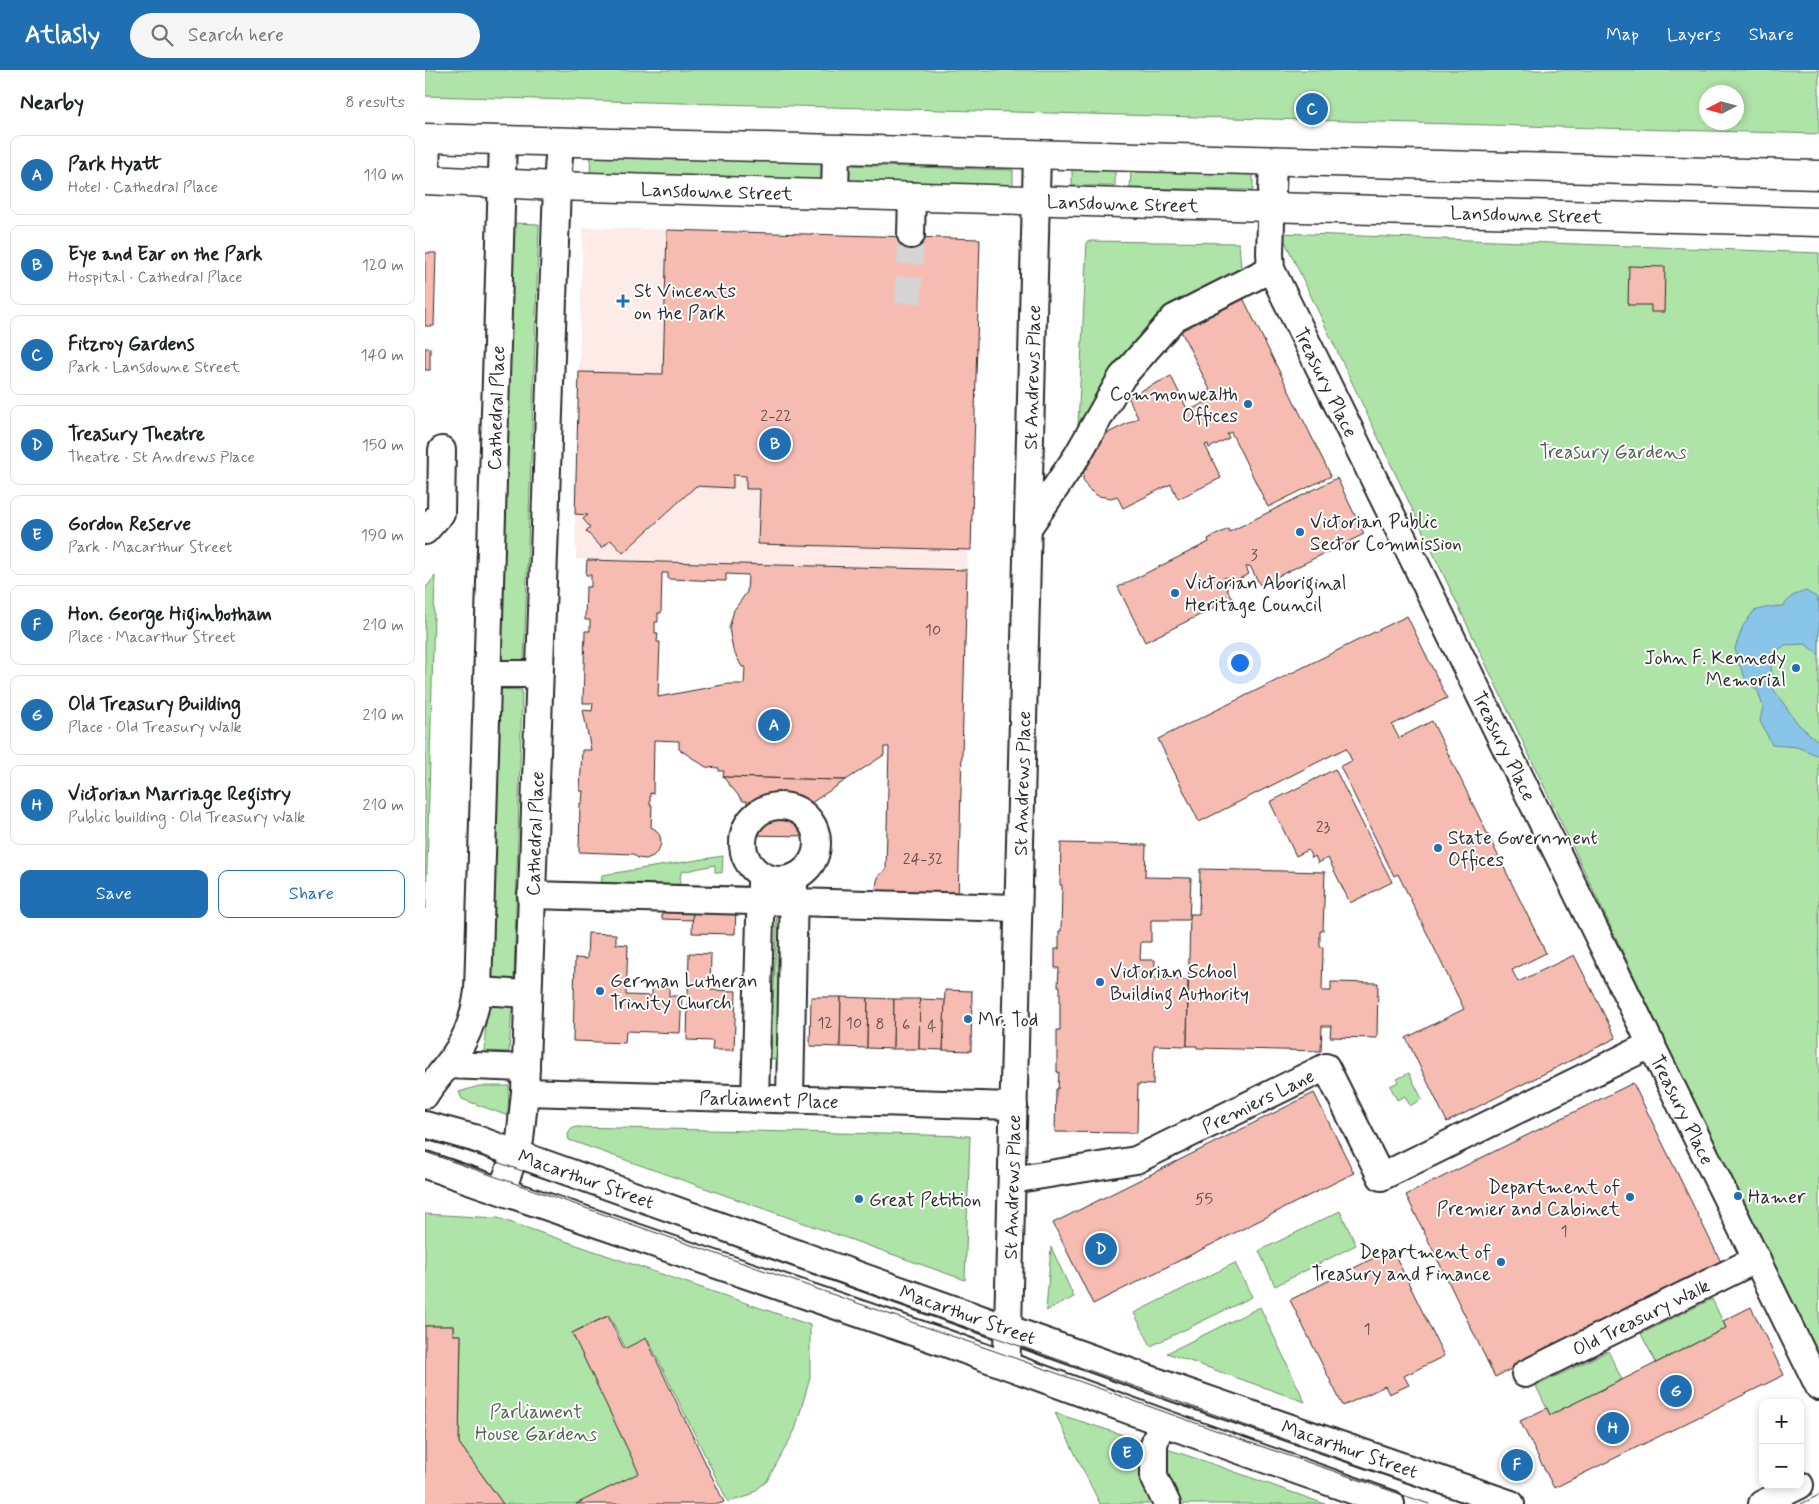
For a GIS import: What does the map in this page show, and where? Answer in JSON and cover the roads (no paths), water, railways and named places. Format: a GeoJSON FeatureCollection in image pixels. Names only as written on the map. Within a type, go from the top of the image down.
{"type":"FeatureCollection","features":[{"type":"Feature","properties":{"kind":"main road"},"geometry":{"type":"LineString","coordinates":[[426,138],[1819,175]]}},
{"type":"Feature","properties":{"kind":"main road","name":"Lansdowne Street"},"geometry":{"type":"LineString","coordinates":[[426,180],[557,186],[1819,222]]}},
{"type":"Feature","properties":{"kind":"street"},"geometry":{"type":"LineString","coordinates":[[426,138],[426,180]]}},
{"type":"Feature","properties":{"kind":"street","name":"Cathedral Place"},"geometry":{"type":"LineString","coordinates":[[425,1096],[461,1046],[473,1021],[478,991],[503,140]]}},
{"type":"Feature","properties":{"kind":"street","name":"Cathedral Place"},"geometry":{"type":"LineString","coordinates":[[502,1190],[521,1130],[525,1080],[560,142]]}},
{"type":"Feature","properties":{"kind":"street"},"geometry":{"type":"LineString","coordinates":[[835,194],[836,149]]}},
{"type":"Feature","properties":{"kind":"street","name":"St Andrews Place"},"geometry":{"type":"LineString","coordinates":[[1005,1365],[1008,1328],[1012,1180],[1037,154]]}},
{"type":"Feature","properties":{"kind":"street","name":"Treasury Place"},"geometry":{"type":"LineString","coordinates":[[1273,160],[1269,253],[1271,269],[1819,1387]]}},
{"type":"Feature","properties":{"kind":"street"},"geometry":{"type":"LineString","coordinates":[[911,235],[913,196]]}},
{"type":"Feature","properties":{"kind":"street"},"geometry":{"type":"LineString","coordinates":[[1028,528],[1077,456],[1122,377],[1174,318],[1271,269]]}},
{"type":"Feature","properties":{"kind":"street"},"geometry":{"type":"LineString","coordinates":[[425,532],[441,512],[442,450]]}},
{"type":"Feature","properties":{"kind":"street"},"geometry":{"type":"LineString","coordinates":[[487,674],[539,674]]}},
{"type":"Feature","properties":{"kind":"street"},"geometry":{"type":"LineString","coordinates":[[790,1100],[794,889],[805,870],[813,861],[816,837],[812,825],[805,816],[795,809],[783,806],[771,807],[759,812],[745,832],[743,844],[745,856],[752,867],[761,874],[778,880],[794,889]]}},
{"type":"Feature","properties":{"kind":"street"},"geometry":{"type":"LineString","coordinates":[[755,1099],[761,874]]}},
{"type":"Feature","properties":{"kind":"street"},"geometry":{"type":"LineString","coordinates":[[531,895],[760,901],[794,889],[1018,908]]}},
{"type":"Feature","properties":{"kind":"street"},"geometry":{"type":"LineString","coordinates":[[478,991],[528,994]]}},
{"type":"Feature","properties":{"kind":"street","name":"Premiers Lane"},"geometry":{"type":"LineString","coordinates":[[1012,1180],[1135,1160],[1326,1067],[1381,1178],[1651,1044]]}},
{"type":"Feature","properties":{"kind":"street","name":"Parliament Place"},"geometry":{"type":"LineString","coordinates":[[448,1065],[525,1080],[755,1099],[1013,1106]]}},
{"type":"Feature","properties":{"kind":"street","name":"Macarthur Street"},"geometry":{"type":"LineString","coordinates":[[425,1124],[473,1138],[1511,1504]]}},
{"type":"Feature","properties":{"kind":"street","name":"Macarthur Street"},"geometry":{"type":"LineString","coordinates":[[425,1165],[945,1343],[1391,1504]]}},
{"type":"Feature","properties":{"kind":"street","name":"Old Treasury Walk"},"geometry":{"type":"LineString","coordinates":[[1525,1374],[1757,1259]]}},
{"type":"Feature","properties":{"kind":"street"},"geometry":{"type":"LineString","coordinates":[[825,1303],[833,1265]]}},
{"type":"Feature","properties":{"kind":"street"},"geometry":{"type":"LineString","coordinates":[[945,1343],[958,1310]]}},
{"type":"Feature","properties":{"kind":"street"},"geometry":{"type":"LineString","coordinates":[[1156,1438],[1153,1445],[1154,1477],[1167,1504]]}},
{"type":"Feature","properties":{"kind":"street"},"geometry":{"type":"LineString","coordinates":[[1804,1483],[1819,1476]]}},
{"type":"Feature","properties":{"kind":"street"},"geometry":{"type":"LineString","coordinates":[[1762,1504],[1792,1489]]}},
{"type":"Feature","properties":{"kind":"water"},"geometry":{"type":"Polygon","coordinates":[[[1806,591],[1816,597],[1819,603],[1819,655],[1805,644],[1785,645],[1774,653],[1771,667],[1774,690],[1798,724],[1819,742],[1819,756],[1797,747],[1772,745],[1760,721],[1763,707],[1758,691],[1746,680],[1737,659],[1735,648],[1743,626],[1754,611],[1783,606],[1792,596],[1806,591]]]}},
{"type":"Feature","properties":{"kind":"tunnel"},"geometry":{"type":"LineString","coordinates":[[908,303],[911,235]]}},
{"type":"Feature","properties":{"kind":"tram line"},"geometry":{"type":"LineString","coordinates":[[425,1138],[1469,1504]]}},
{"type":"Feature","properties":{"kind":"tram line"},"geometry":{"type":"LineString","coordinates":[[425,1152],[1429,1504]]}},
{"type":"Feature","properties":{"kind":"tram line"},"geometry":{"type":"LineString","coordinates":[[1801,1504],[1819,1495]]}},
{"type":"Feature","properties":{"kind":"place","name":"Fitzroy Gardens"},"geometry":{"type":"Point","coordinates":[1312,109]}},
{"type":"Feature","properties":{"kind":"place","name":"St Vincents on the Park"},"geometry":{"type":"Point","coordinates":[623,301]}},
{"type":"Feature","properties":{"kind":"place","name":"Commonwealth Offices"},"geometry":{"type":"Point","coordinates":[1248,404]}},
{"type":"Feature","properties":{"kind":"place","name":"Eye and Ear on the Park"},"geometry":{"type":"Point","coordinates":[775,444]}},
{"type":"Feature","properties":{"kind":"place","name":"Victorian Public Sector Commission"},"geometry":{"type":"Point","coordinates":[1300,532]}},
{"type":"Feature","properties":{"kind":"place","name":"Victorian Aboriginal Heritage Council"},"geometry":{"type":"Point","coordinates":[1175,593]}},
{"type":"Feature","properties":{"kind":"place","name":"John F. Kennedy Memorial"},"geometry":{"type":"Point","coordinates":[1796,668]}},
{"type":"Feature","properties":{"kind":"place","name":"Park Hyatt"},"geometry":{"type":"Point","coordinates":[774,725]}},
{"type":"Feature","properties":{"kind":"place","name":"State Government Offices"},"geometry":{"type":"Point","coordinates":[1438,848]}},
{"type":"Feature","properties":{"kind":"place","name":"Victorian School Building Authority"},"geometry":{"type":"Point","coordinates":[1100,982]}},
{"type":"Feature","properties":{"kind":"place","name":"German Lutheran Trinity Church"},"geometry":{"type":"Point","coordinates":[600,991]}},
{"type":"Feature","properties":{"kind":"place","name":"Mr. Tod"},"geometry":{"type":"Point","coordinates":[968,1019]}},
{"type":"Feature","properties":{"kind":"place","name":"Hamer"},"geometry":{"type":"Point","coordinates":[1738,1196]}},
{"type":"Feature","properties":{"kind":"place","name":"Department of Premier and Cabinet"},"geometry":{"type":"Point","coordinates":[1630,1197]}},
{"type":"Feature","properties":{"kind":"place","name":"Great Petition"},"geometry":{"type":"Point","coordinates":[859,1199]}},
{"type":"Feature","properties":{"kind":"place","name":"Treasury Theatre"},"geometry":{"type":"Point","coordinates":[1101,1249]}},
{"type":"Feature","properties":{"kind":"place","name":"Department of Treasury and Finance"},"geometry":{"type":"Point","coordinates":[1501,1262]}},
{"type":"Feature","properties":{"kind":"place","name":"Old Treasury Building"},"geometry":{"type":"Point","coordinates":[1676,1391]}},
{"type":"Feature","properties":{"kind":"place","name":"Victorian Marriage Registry"},"geometry":{"type":"Point","coordinates":[1613,1428]}},
{"type":"Feature","properties":{"kind":"place","name":"Gordon Reserve"},"geometry":{"type":"Point","coordinates":[1127,1453]}},
{"type":"Feature","properties":{"kind":"place","name":"Hon. George Higinbotham"},"geometry":{"type":"Point","coordinates":[1517,1465]}},
{"type":"Feature","properties":{"kind":"park label","name":"Treasury Gardens"},"geometry":{"type":"Point","coordinates":[1613,451]}},
{"type":"Feature","properties":{"kind":"park label","name":"Parliament House Gardens"},"geometry":{"type":"Point","coordinates":[536,1422]}}]}
